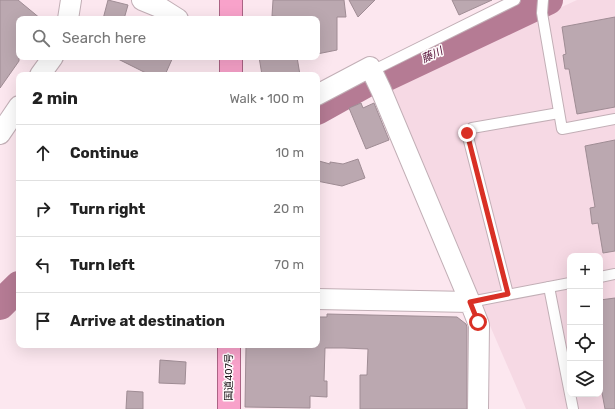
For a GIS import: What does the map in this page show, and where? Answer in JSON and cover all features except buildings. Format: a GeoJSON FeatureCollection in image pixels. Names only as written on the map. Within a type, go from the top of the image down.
{"type":"FeatureCollection","features":[{"type":"Feature","properties":{"kind":"highway"},"geometry":{"type":"LineString","coordinates":[[231,0],[231,16]]}},
{"type":"Feature","properties":{"kind":"highway","name":"国道407号"},"geometry":{"type":"LineString","coordinates":[[229,348],[229,409]]}},
{"type":"Feature","properties":{"kind":"street"},"geometry":{"type":"LineString","coordinates":[[68,16],[71,0]]}},
{"type":"Feature","properties":{"kind":"street"},"geometry":{"type":"LineString","coordinates":[[142,0],[159,7],[173,16]]}},
{"type":"Feature","properties":{"kind":"street"},"geometry":{"type":"LineString","coordinates":[[42,72],[51,60]]}},
{"type":"Feature","properties":{"kind":"street"},"geometry":{"type":"LineString","coordinates":[[320,92],[370,67],[378,77],[479,325],[478,409]]}},
{"type":"Feature","properties":{"kind":"street"},"geometry":{"type":"LineString","coordinates":[[320,299],[470,302]]}},
{"type":"Feature","properties":{"kind":"lane"},"geometry":{"type":"LineString","coordinates":[[378,77],[515,0]]}},
{"type":"Feature","properties":{"kind":"lane"},"geometry":{"type":"LineString","coordinates":[[543,0],[542,13],[562,129],[615,119]]}},
{"type":"Feature","properties":{"kind":"lane"},"geometry":{"type":"LineString","coordinates":[[508,294],[467,133],[472,128],[559,113]]}},
{"type":"Feature","properties":{"kind":"lane"},"geometry":{"type":"LineString","coordinates":[[603,276],[615,274]]}},
{"type":"Feature","properties":{"kind":"lane"},"geometry":{"type":"LineString","coordinates":[[470,302],[567,284]]}},
{"type":"Feature","properties":{"kind":"lane"},"geometry":{"type":"LineString","coordinates":[[549,287],[573,409]]}},
{"type":"Feature","properties":{"kind":"shaded area"},"geometry":{"type":"Polygon","coordinates":[[[577,0],[615,0],[615,409],[526,409],[387,87],[577,0]]]}},
{"type":"Feature","properties":{"kind":"waterway","name":"藤川"},"geometry":{"type":"LineString","coordinates":[[320,108],[369,81],[385,77],[548,0]]}},
{"type":"Feature","properties":{"kind":"waterway","name":"藤川"},"geometry":{"type":"LineString","coordinates":[[0,305],[16,289]]}},
{"type":"Feature","properties":{"kind":"route"},"geometry":{"type":"LineString","coordinates":[[467,133],[508,294],[470,302],[478,322]]}}]}
